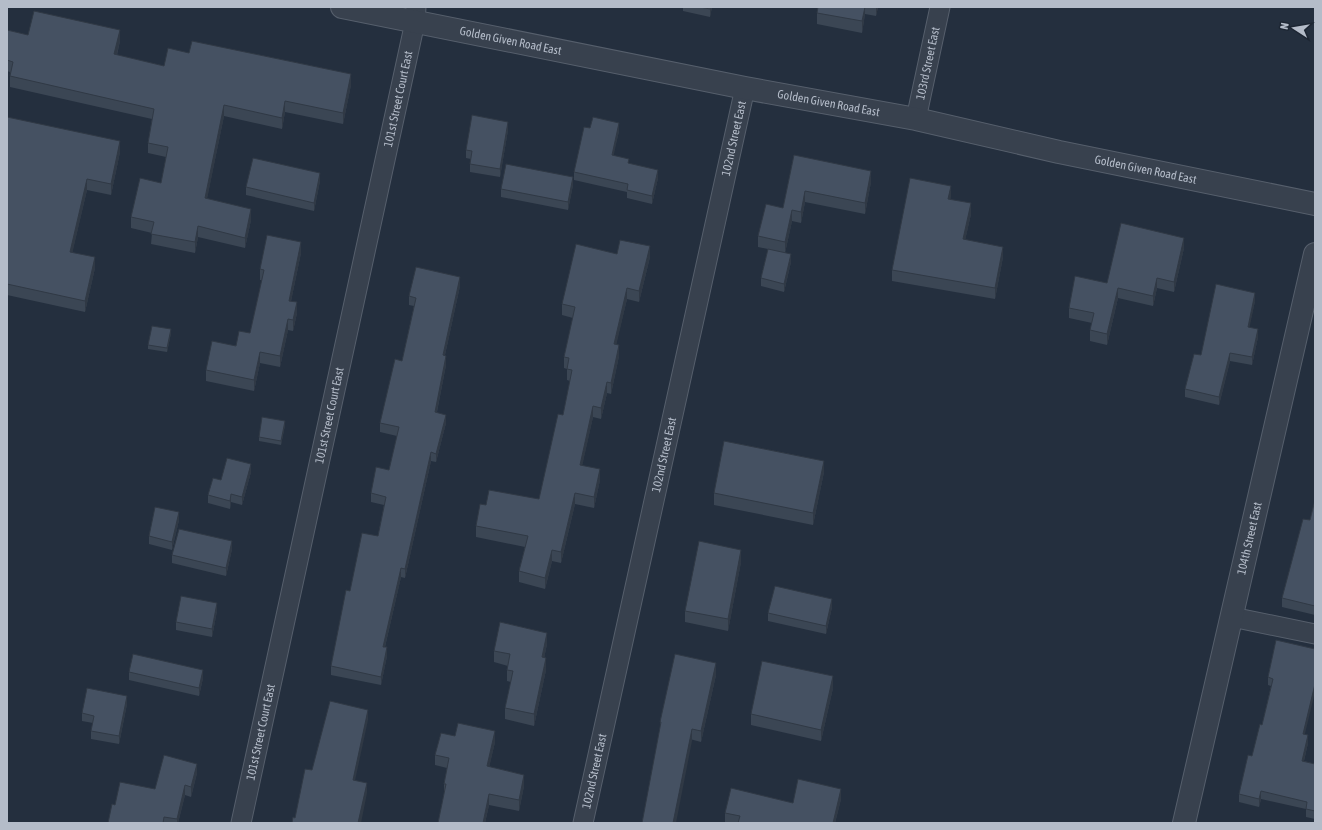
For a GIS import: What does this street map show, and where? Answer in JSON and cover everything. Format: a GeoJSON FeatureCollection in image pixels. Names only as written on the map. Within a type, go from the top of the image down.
{"type":"FeatureCollection","features":[{"type":"Feature","properties":{"kind":"street","name":"Golden Given Road East"},"geometry":{"type":"LineString","coordinates":[[342,7],[416,14],[745,88],[916,119],[1059,152],[1315,204]]}},
{"type":"Feature","properties":{"kind":"street","name":"103rd Street East"},"geometry":{"type":"LineString","coordinates":[[916,119],[940,7]]}},
{"type":"Feature","properties":{"kind":"street","name":"101st Street Court East"},"geometry":{"type":"LineString","coordinates":[[242,823],[416,14]]}},
{"type":"Feature","properties":{"kind":"street","name":"102nd Street East"},"geometry":{"type":"LineString","coordinates":[[583,823],[745,88]]}},
{"type":"Feature","properties":{"kind":"street","name":"104th Street East"},"geometry":{"type":"LineString","coordinates":[[1184,823],[1315,254]]}},
{"type":"Feature","properties":{"kind":"street"},"geometry":{"type":"LineString","coordinates":[[1232,617],[1315,634]]}},
{"type":"Feature","properties":{"kind":"building"},"geometry":{"type":"Polygon","coordinates":[[[818,7],[865,7],[862,21],[817,13],[818,7]]]}},
{"type":"Feature","properties":{"kind":"building"},"geometry":{"type":"Polygon","coordinates":[[[34,11],[120,30],[114,54],[164,66],[168,48],[189,53],[192,41],[351,74],[343,113],[285,101],[282,118],[224,105],[205,198],[251,209],[245,238],[198,226],[195,242],[151,234],[154,222],[131,217],[140,178],[161,183],[168,147],[148,143],[154,109],[10,76],[13,62],[7,60],[7,30],[28,35],[34,11]]]}},
{"type":"Feature","properties":{"kind":"building"},"geometry":{"type":"Polygon","coordinates":[[[472,115],[508,122],[500,169],[470,164],[472,151],[466,150],[472,115]]]}},
{"type":"Feature","properties":{"kind":"building"},"geometry":{"type":"Polygon","coordinates":[[[7,117],[120,141],[111,184],[87,179],[70,252],[95,257],[85,301],[7,284],[7,117]]]}},
{"type":"Feature","properties":{"kind":"building"},"geometry":{"type":"Polygon","coordinates":[[[593,117],[619,123],[612,155],[629,159],[628,163],[658,170],[652,196],[627,190],[628,184],[574,172],[584,127],[590,128],[593,117]]]}},
{"type":"Feature","properties":{"kind":"building"},"geometry":{"type":"Polygon","coordinates":[[[794,155],[871,171],[865,203],[805,191],[801,212],[792,210],[785,242],[758,236],[766,204],[783,208],[794,155]]]}},
{"type":"Feature","properties":{"kind":"building"},"geometry":{"type":"Polygon","coordinates":[[[253,158],[320,173],[314,203],[246,187],[253,158]]]}},
{"type":"Feature","properties":{"kind":"building"},"geometry":{"type":"Polygon","coordinates":[[[506,164],[573,177],[568,202],[501,189],[506,164]]]}},
{"type":"Feature","properties":{"kind":"building"},"geometry":{"type":"Polygon","coordinates":[[[910,178],[951,186],[948,199],[971,203],[963,239],[1003,247],[995,288],[892,270],[910,178]]]}},
{"type":"Feature","properties":{"kind":"building"},"geometry":{"type":"Polygon","coordinates":[[[1121,223],[1184,238],[1174,282],[1157,278],[1153,296],[1118,288],[1107,334],[1090,330],[1094,313],[1069,308],[1075,276],[1107,283],[1121,223]]]}},
{"type":"Feature","properties":{"kind":"building"},"geometry":{"type":"Polygon","coordinates":[[[267,235],[301,242],[289,301],[297,302],[293,320],[288,319],[280,356],[260,352],[254,380],[206,370],[212,341],[236,346],[239,331],[250,333],[264,270],[260,269],[267,235]]]}},
{"type":"Feature","properties":{"kind":"building"},"geometry":{"type":"Polygon","coordinates":[[[620,240],[650,246],[639,291],[627,288],[614,344],[619,345],[611,383],[607,382],[601,408],[593,406],[580,465],[600,469],[594,497],[575,493],[561,552],[552,550],[545,578],[519,571],[528,536],[476,526],[480,504],[486,505],[489,490],[539,499],[558,414],[563,415],[572,370],[567,369],[569,358],[564,357],[575,307],[562,304],[576,244],[617,254],[620,240]]]}},
{"type":"Feature","properties":{"kind":"building"},"geometry":{"type":"Polygon","coordinates":[[[768,249],[791,254],[784,284],[761,278],[768,249]]]}},
{"type":"Feature","properties":{"kind":"building"},"geometry":{"type":"Polygon","coordinates":[[[416,267],[460,277],[443,355],[446,356],[435,412],[446,415],[436,454],[431,452],[405,569],[401,568],[383,647],[387,647],[381,677],[331,666],[346,590],[350,591],[362,533],[378,536],[386,497],[371,493],[376,467],[389,470],[399,427],[380,423],[395,359],[402,361],[416,298],[409,296],[416,267]]]}},
{"type":"Feature","properties":{"kind":"building"},"geometry":{"type":"Polygon","coordinates":[[[1216,284],[1255,293],[1248,327],[1258,329],[1252,357],[1230,353],[1219,397],[1185,389],[1194,354],[1201,355],[1216,284]]]}},
{"type":"Feature","properties":{"kind":"building"},"geometry":{"type":"Polygon","coordinates":[[[152,326],[171,329],[167,348],[148,345],[152,326]]]}},
{"type":"Feature","properties":{"kind":"building"},"geometry":{"type":"Polygon","coordinates":[[[262,417],[285,421],[281,441],[259,437],[262,417]]]}},
{"type":"Feature","properties":{"kind":"building"},"geometry":{"type":"Polygon","coordinates":[[[724,441],[824,461],[813,513],[714,493],[724,441]]]}},
{"type":"Feature","properties":{"kind":"building"},"geometry":{"type":"Polygon","coordinates":[[[227,458],[251,464],[242,497],[231,494],[230,501],[208,495],[213,478],[221,480],[227,458]]]}},
{"type":"Feature","properties":{"kind":"building"},"geometry":{"type":"Polygon","coordinates":[[[1315,500],[1315,606],[1282,598],[1303,519],[1310,520],[1315,500]]]}},
{"type":"Feature","properties":{"kind":"building"},"geometry":{"type":"Polygon","coordinates":[[[155,507],[179,512],[172,542],[149,536],[155,507]]]}},
{"type":"Feature","properties":{"kind":"building"},"geometry":{"type":"Polygon","coordinates":[[[179,529],[232,541],[226,568],[172,555],[179,529]]]}},
{"type":"Feature","properties":{"kind":"building"},"geometry":{"type":"Polygon","coordinates":[[[699,541],[741,550],[728,619],[685,611],[699,541]]]}},
{"type":"Feature","properties":{"kind":"building"},"geometry":{"type":"Polygon","coordinates":[[[775,586],[832,599],[826,626],[768,613],[775,586]]]}},
{"type":"Feature","properties":{"kind":"building"},"geometry":{"type":"Polygon","coordinates":[[[181,596],[217,603],[212,629],[176,622],[181,596]]]}},
{"type":"Feature","properties":{"kind":"building"},"geometry":{"type":"Polygon","coordinates":[[[500,622],[547,633],[542,657],[546,658],[534,714],[505,708],[513,671],[507,670],[510,654],[494,651],[500,622]]]}},
{"type":"Feature","properties":{"kind":"building"},"geometry":{"type":"Polygon","coordinates":[[[1276,640],[1315,649],[1315,684],[1303,734],[1308,735],[1302,761],[1315,764],[1315,811],[1306,809],[1307,802],[1261,791],[1259,799],[1239,794],[1248,755],[1252,756],[1260,724],[1262,725],[1273,679],[1268,677],[1276,640]]]}},
{"type":"Feature","properties":{"kind":"building"},"geometry":{"type":"Polygon","coordinates":[[[133,654],[203,670],[199,688],[129,672],[133,654]]]}},
{"type":"Feature","properties":{"kind":"building"},"geometry":{"type":"Polygon","coordinates":[[[675,654],[716,663],[701,731],[692,729],[673,823],[642,823],[660,722],[675,654]]]}},
{"type":"Feature","properties":{"kind":"building"},"geometry":{"type":"Polygon","coordinates":[[[762,661],[833,676],[821,730],[751,714],[762,661]]]}},
{"type":"Feature","properties":{"kind":"building"},"geometry":{"type":"Polygon","coordinates":[[[87,688],[127,696],[119,736],[91,731],[94,716],[82,713],[87,688]]]}},
{"type":"Feature","properties":{"kind":"building"},"geometry":{"type":"Polygon","coordinates":[[[330,701],[368,710],[353,780],[367,783],[358,823],[292,823],[293,817],[295,818],[305,769],[312,770],[330,701]]]}},
{"type":"Feature","properties":{"kind":"building"},"geometry":{"type":"Polygon","coordinates":[[[458,723],[495,731],[487,766],[524,775],[519,800],[489,794],[483,823],[438,823],[446,784],[444,784],[449,758],[435,755],[441,733],[455,736],[458,723]]]}},
{"type":"Feature","properties":{"kind":"building"},"geometry":{"type":"Polygon","coordinates":[[[164,755],[197,764],[191,787],[185,785],[177,819],[164,817],[163,823],[108,823],[112,804],[115,805],[120,782],[155,789],[164,755]]]}},
{"type":"Feature","properties":{"kind":"building"},"geometry":{"type":"Polygon","coordinates":[[[798,779],[841,789],[833,823],[738,823],[740,816],[725,813],[731,788],[793,803],[798,779]]]}}]}
